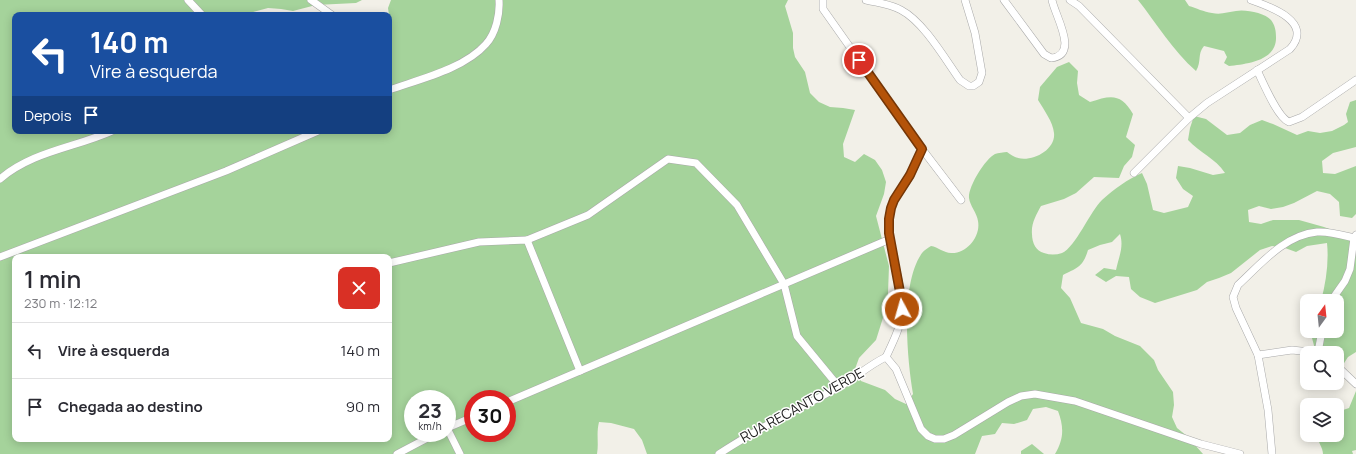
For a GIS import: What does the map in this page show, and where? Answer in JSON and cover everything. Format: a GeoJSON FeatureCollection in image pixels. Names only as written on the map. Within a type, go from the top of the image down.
{"type":"FeatureCollection","features":[{"type":"Feature","properties":{"kind":"street"},"geometry":{"type":"LineString","coordinates":[[188,0],[199,12]]}},
{"type":"Feature","properties":{"kind":"street"},"geometry":{"type":"LineString","coordinates":[[310,0],[328,12]]}},
{"type":"Feature","properties":{"kind":"street"},"geometry":{"type":"LineString","coordinates":[[392,89],[456,67],[479,51],[487,43],[496,23],[500,11],[500,0]]}},
{"type":"Feature","properties":{"kind":"street"},"geometry":{"type":"LineString","coordinates":[[823,0],[823,9],[922,149],[961,200]]}},
{"type":"Feature","properties":{"kind":"street"},"geometry":{"type":"LineString","coordinates":[[866,0],[890,5],[914,18],[960,80],[969,86],[972,86],[979,82],[982,73],[975,33],[965,0]]}},
{"type":"Feature","properties":{"kind":"street"},"geometry":{"type":"LineString","coordinates":[[1004,0],[1044,54],[1052,58],[1060,56],[1063,53],[1066,40],[1053,7],[1052,0]]}},
{"type":"Feature","properties":{"kind":"street"},"geometry":{"type":"LineString","coordinates":[[1070,0],[1079,6],[1189,118]]}},
{"type":"Feature","properties":{"kind":"street"},"geometry":{"type":"LineString","coordinates":[[1134,173],[1189,118],[1207,103],[1290,49],[1297,38],[1297,32],[1291,19],[1265,5],[1251,0]]}},
{"type":"Feature","properties":{"kind":"street"},"geometry":{"type":"LineString","coordinates":[[1257,70],[1284,120],[1289,122],[1302,117],[1356,80]]}},
{"type":"Feature","properties":{"kind":"street"},"geometry":{"type":"LineString","coordinates":[[0,179],[22,163],[36,156],[105,134]]}},
{"type":"Feature","properties":{"kind":"street"},"geometry":{"type":"LineString","coordinates":[[0,257],[226,171],[311,134]]}},
{"type":"Feature","properties":{"kind":"street"},"geometry":{"type":"LineString","coordinates":[[922,149],[910,175],[899,191],[891,208],[889,219],[890,239],[902,309],[899,326],[886,357],[896,369],[921,429],[928,436],[935,439],[944,439],[954,435],[1008,402],[1021,396],[1035,394],[1075,401],[1201,444],[1240,454]]}},
{"type":"Feature","properties":{"kind":"street"},"geometry":{"type":"LineString","coordinates":[[392,263],[479,242],[527,240],[588,215],[668,159],[696,163],[737,205],[784,284],[797,336],[839,387]]}},
{"type":"Feature","properties":{"kind":"street"},"geometry":{"type":"LineString","coordinates":[[1272,454],[1268,410],[1258,355],[1236,308],[1233,297],[1238,285],[1288,241],[1302,235],[1318,232],[1355,236],[1350,270],[1345,281],[1336,294]]}},
{"type":"Feature","properties":{"kind":"street"},"geometry":{"type":"LineString","coordinates":[[516,398],[890,239]]}},
{"type":"Feature","properties":{"kind":"street"},"geometry":{"type":"LineString","coordinates":[[527,240],[580,371]]}},
{"type":"Feature","properties":{"kind":"street"},"geometry":{"type":"LineString","coordinates":[[1258,355],[1292,350],[1300,351]]}},
{"type":"Feature","properties":{"kind":"street","name":"RUA RECANTO VERDE"},"geometry":{"type":"LineString","coordinates":[[719,454],[740,440],[850,381],[875,362],[886,357]]}},
{"type":"Feature","properties":{"kind":"street"},"geometry":{"type":"LineString","coordinates":[[1344,373],[1356,384]]}},
{"type":"Feature","properties":{"kind":"street"},"geometry":{"type":"LineString","coordinates":[[397,454],[420,442]]}},
{"type":"Feature","properties":{"kind":"street"},"geometry":{"type":"LineString","coordinates":[[454,442],[460,454]]}},
{"type":"Feature","properties":{"kind":"green space"},"geometry":{"type":"Polygon","coordinates":[[[0,0],[362,0],[356,3],[316,5],[293,11],[268,8],[253,12],[12,12],[12,134],[392,134],[392,12],[389,12],[388,8],[391,0],[788,0],[785,6],[793,33],[793,48],[795,57],[805,72],[810,93],[819,102],[830,107],[855,110],[843,144],[844,157],[855,162],[864,154],[875,160],[882,170],[886,182],[884,194],[876,216],[889,266],[887,305],[876,340],[859,358],[855,369],[861,381],[885,390],[895,399],[906,404],[913,394],[907,342],[907,322],[910,283],[915,266],[923,252],[931,246],[948,253],[957,253],[967,248],[975,238],[978,221],[969,198],[969,193],[982,167],[991,157],[995,154],[1007,152],[1018,158],[1030,158],[1042,153],[1051,145],[1054,139],[1052,125],[1038,100],[1040,87],[1057,67],[1069,62],[1078,71],[1077,83],[1079,95],[1090,102],[1110,97],[1120,99],[1129,107],[1133,114],[1126,137],[1135,145],[1132,157],[1124,166],[1119,178],[1094,177],[1076,193],[1064,199],[1041,206],[1033,223],[1033,240],[1035,246],[1041,252],[1051,254],[1060,254],[1067,250],[1102,200],[1111,192],[1137,175],[1142,173],[1147,184],[1153,210],[1164,213],[1188,207],[1193,196],[1183,189],[1176,178],[1178,166],[1213,175],[1225,173],[1217,163],[1197,149],[1188,140],[1194,116],[1206,119],[1227,135],[1240,133],[1250,125],[1262,120],[1297,135],[1308,131],[1320,133],[1332,131],[1348,122],[1346,114],[1350,102],[1356,100],[1356,147],[1333,153],[1322,161],[1323,173],[1335,174],[1356,166],[1356,214],[1352,218],[1340,216],[1339,202],[1330,194],[1317,191],[1283,207],[1271,209],[1259,206],[1248,210],[1249,222],[1261,224],[1273,220],[1299,220],[1324,227],[1356,239],[1356,352],[1348,357],[1344,363],[1344,346],[1314,346],[1312,338],[1344,338],[1344,294],[1322,294],[1327,272],[1327,243],[1307,246],[1296,252],[1285,248],[1272,246],[1260,250],[1231,273],[1207,282],[1197,290],[1155,303],[1140,297],[1131,289],[1129,277],[1116,276],[1106,282],[1095,275],[1104,268],[1116,270],[1121,247],[1120,234],[1112,242],[1088,250],[1082,264],[1063,275],[1061,288],[1070,298],[1081,323],[1103,329],[1115,336],[1140,346],[1154,360],[1158,370],[1173,392],[1174,405],[1172,417],[1177,428],[1187,436],[1203,454],[1055,454],[1060,443],[1062,433],[1061,422],[1058,411],[1046,407],[1033,409],[1027,420],[1014,424],[1002,423],[995,434],[982,436],[975,454],[647,454],[642,440],[634,429],[611,423],[599,422],[597,454],[0,454],[0,0]]]}},
{"type":"Feature","properties":{"kind":"green space"},"geometry":{"type":"Polygon","coordinates":[[[1138,0],[1185,0],[1189,6],[1215,14],[1236,11],[1255,12],[1264,15],[1271,20],[1275,28],[1275,45],[1266,56],[1259,60],[1229,66],[1224,63],[1227,57],[1224,51],[1204,46],[1196,71],[1173,46],[1138,0]]]}},
{"type":"Feature","properties":{"kind":"green space"},"geometry":{"type":"Polygon","coordinates":[[[1356,391],[1356,450],[1352,451],[1353,454],[1323,454],[1319,442],[1344,442],[1344,410],[1349,408],[1356,391]]]}},
{"type":"Feature","properties":{"kind":"green space"},"geometry":{"type":"Polygon","coordinates":[[[1032,444],[1044,454],[1021,454],[1021,451],[1032,444]]]}},
{"type":"Feature","properties":{"kind":"route"},"geometry":{"type":"LineString","coordinates":[[859,60],[922,149],[910,175],[894,200],[889,219],[889,233],[902,309]]}}]}
